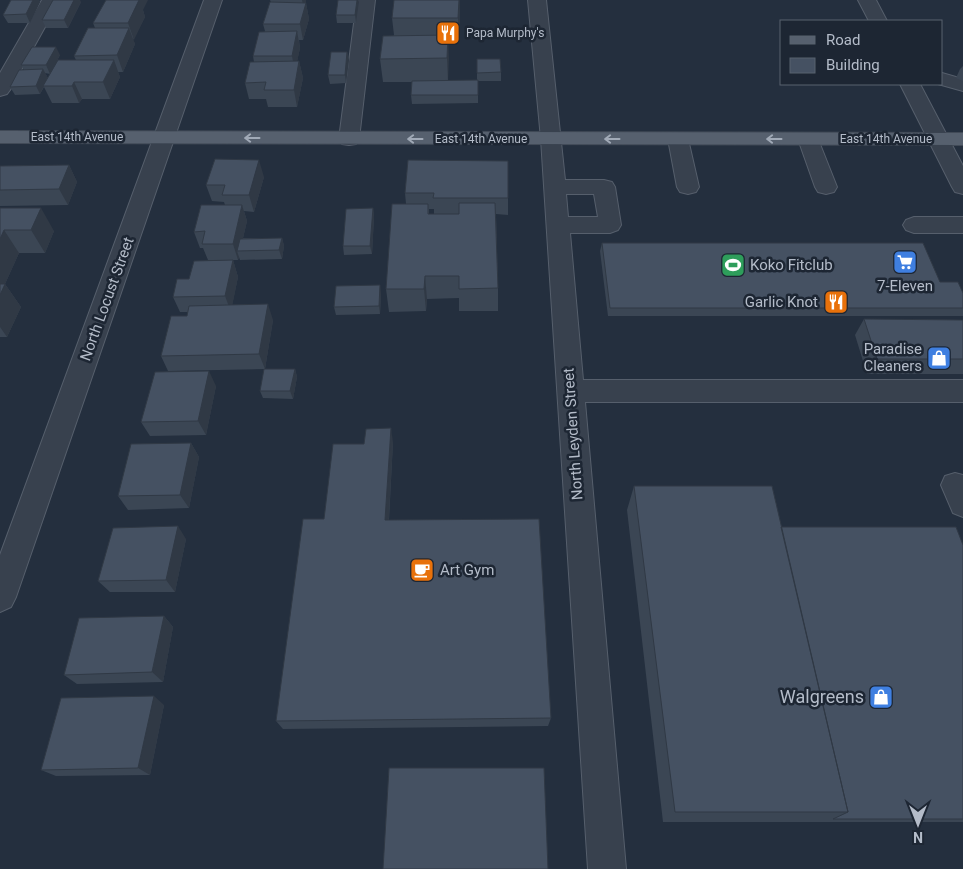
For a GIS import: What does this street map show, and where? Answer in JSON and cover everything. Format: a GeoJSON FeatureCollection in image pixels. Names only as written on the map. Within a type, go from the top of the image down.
{"type":"FeatureCollection","features":[{"type":"Feature","properties":{"kind":"main road","name":"East 14th Avenue"},"geometry":{"type":"LineString","coordinates":[[0,137],[963,139]]}},
{"type":"Feature","properties":{"kind":"street"},"geometry":{"type":"LineString","coordinates":[[0,90],[51,0]]}},
{"type":"Feature","properties":{"kind":"street","name":"North Locust Street"},"geometry":{"type":"LineString","coordinates":[[0,597],[213,0]]}},
{"type":"Feature","properties":{"kind":"street"},"geometry":{"type":"LineString","coordinates":[[349,139],[366,0]]}},
{"type":"Feature","properties":{"kind":"street","name":"North Leyden Street"},"geometry":{"type":"LineString","coordinates":[[538,0],[555,186],[607,869]]}},
{"type":"Feature","properties":{"kind":"street"},"geometry":{"type":"LineString","coordinates":[[867,0],[877,20]]}},
{"type":"Feature","properties":{"kind":"street"},"geometry":{"type":"LineString","coordinates":[[943,79],[963,85]]}},
{"type":"Feature","properties":{"kind":"street"},"geometry":{"type":"LineString","coordinates":[[911,85],[963,187]]}},
{"type":"Feature","properties":{"kind":"street"},"geometry":{"type":"LineString","coordinates":[[678,139],[688,187]]}},
{"type":"Feature","properties":{"kind":"street"},"geometry":{"type":"LineString","coordinates":[[808,139],[826,186]]}},
{"type":"Feature","properties":{"kind":"street"},"geometry":{"type":"LineString","coordinates":[[555,186],[604,187],[610,225],[558,225]]}},
{"type":"Feature","properties":{"kind":"street"},"geometry":{"type":"LineString","coordinates":[[914,225],[963,225]]}},
{"type":"Feature","properties":{"kind":"street"},"geometry":{"type":"LineString","coordinates":[[570,391],[963,391]]}},
{"type":"Feature","properties":{"kind":"building"},"geometry":{"type":"Polygon","coordinates":[[[11,0],[33,0],[26,14],[3,15],[11,0]]]}},
{"type":"Feature","properties":{"kind":"building"},"geometry":{"type":"Polygon","coordinates":[[[53,0],[74,0],[64,20],[42,20],[53,0]]]}},
{"type":"Feature","properties":{"kind":"building"},"geometry":{"type":"Polygon","coordinates":[[[106,0],[139,0],[128,23],[93,23],[106,0]]]}},
{"type":"Feature","properties":{"kind":"building"},"geometry":{"type":"Polygon","coordinates":[[[338,0],[357,0],[355,15],[336,15],[338,0]]]}},
{"type":"Feature","properties":{"kind":"building"},"geometry":{"type":"Polygon","coordinates":[[[394,0],[459,0],[458,18],[392,18],[394,0]]]}},
{"type":"Feature","properties":{"kind":"building"},"geometry":{"type":"Polygon","coordinates":[[[270,2],[306,3],[300,24],[263,24],[270,2]]]}},
{"type":"Feature","properties":{"kind":"building"},"geometry":{"type":"Polygon","coordinates":[[[88,28],[129,28],[117,55],[74,56],[88,28]]]}},
{"type":"Feature","properties":{"kind":"building"},"geometry":{"type":"Polygon","coordinates":[[[297,31],[292,56],[253,56],[259,32],[297,31]]]}},
{"type":"Feature","properties":{"kind":"building"},"geometry":{"type":"Polygon","coordinates":[[[448,35],[447,58],[380,59],[383,36],[448,35]]]}},
{"type":"Feature","properties":{"kind":"building"},"geometry":{"type":"Polygon","coordinates":[[[32,47],[56,47],[46,65],[21,65],[32,47]]]}},
{"type":"Feature","properties":{"kind":"building"},"geometry":{"type":"Polygon","coordinates":[[[331,52],[347,52],[345,75],[328,75],[331,52]]]}},
{"type":"Feature","properties":{"kind":"building"},"geometry":{"type":"Polygon","coordinates":[[[477,59],[500,59],[501,72],[477,73],[477,59]]]}},
{"type":"Feature","properties":{"kind":"building"},"geometry":{"type":"Polygon","coordinates":[[[58,60],[114,60],[103,82],[74,82],[72,86],[43,86],[58,60]]]}},
{"type":"Feature","properties":{"kind":"building"},"geometry":{"type":"Polygon","coordinates":[[[299,61],[294,90],[264,90],[266,82],[245,83],[250,62],[299,61]]]}},
{"type":"Feature","properties":{"kind":"building"},"geometry":{"type":"Polygon","coordinates":[[[43,69],[36,86],[10,87],[19,70],[43,69]]]}},
{"type":"Feature","properties":{"kind":"building"},"geometry":{"type":"Polygon","coordinates":[[[478,80],[478,95],[411,95],[412,81],[478,80]]]}},
{"type":"Feature","properties":{"kind":"building"},"geometry":{"type":"Polygon","coordinates":[[[215,159],[259,160],[249,195],[222,195],[225,185],[206,185],[215,159]]]}},
{"type":"Feature","properties":{"kind":"building"},"geometry":{"type":"Polygon","coordinates":[[[408,160],[508,161],[508,198],[433,198],[434,193],[405,193],[408,160]]]}},
{"type":"Feature","properties":{"kind":"building"},"geometry":{"type":"Polygon","coordinates":[[[69,165],[59,189],[0,190],[0,166],[69,165]]]}},
{"type":"Feature","properties":{"kind":"building"},"geometry":{"type":"Polygon","coordinates":[[[459,203],[495,203],[498,288],[459,289],[459,276],[425,276],[424,289],[386,289],[392,204],[428,204],[428,214],[459,214],[459,203]]]}},
{"type":"Feature","properties":{"kind":"building"},"geometry":{"type":"Polygon","coordinates":[[[201,205],[242,205],[233,244],[202,244],[205,231],[194,232],[201,205]]]}},
{"type":"Feature","properties":{"kind":"building"},"geometry":{"type":"Polygon","coordinates":[[[0,208],[41,208],[31,230],[4,230],[0,239],[0,208]]]}},
{"type":"Feature","properties":{"kind":"building"},"geometry":{"type":"Polygon","coordinates":[[[373,208],[370,246],[343,246],[346,209],[373,208]]]}},
{"type":"Feature","properties":{"kind":"building"},"geometry":{"type":"Polygon","coordinates":[[[282,238],[279,250],[237,251],[240,239],[282,238]]]}},
{"type":"Feature","properties":{"kind":"building"},"geometry":{"type":"Polygon","coordinates":[[[602,243],[923,243],[940,282],[958,282],[963,293],[963,308],[610,308],[602,243]]]}},
{"type":"Feature","properties":{"kind":"building"},"geometry":{"type":"Polygon","coordinates":[[[233,260],[225,296],[173,297],[177,279],[189,279],[194,261],[233,260]]]}},
{"type":"Feature","properties":{"kind":"building"},"geometry":{"type":"Polygon","coordinates":[[[0,284],[5,284],[0,295],[0,284]]]}},
{"type":"Feature","properties":{"kind":"building"},"geometry":{"type":"Polygon","coordinates":[[[380,285],[379,306],[334,307],[336,286],[380,285]]]}},
{"type":"Feature","properties":{"kind":"building"},"geometry":{"type":"Polygon","coordinates":[[[268,304],[259,354],[161,356],[171,316],[187,316],[189,306],[268,304]]]}},
{"type":"Feature","properties":{"kind":"building"},"geometry":{"type":"Polygon","coordinates":[[[864,319],[963,320],[963,359],[877,359],[864,319]]]}},
{"type":"Feature","properties":{"kind":"building"},"geometry":{"type":"Polygon","coordinates":[[[264,369],[295,369],[290,391],[260,391],[264,369]]]}},
{"type":"Feature","properties":{"kind":"building"},"geometry":{"type":"Polygon","coordinates":[[[209,371],[198,421],[141,422],[155,372],[209,371]]]}},
{"type":"Feature","properties":{"kind":"building"},"geometry":{"type":"Polygon","coordinates":[[[391,428],[385,520],[539,519],[551,718],[276,721],[303,519],[324,519],[333,444],[364,444],[366,429],[391,428]]]}},
{"type":"Feature","properties":{"kind":"building"},"geometry":{"type":"Polygon","coordinates":[[[191,443],[180,495],[118,496],[131,444],[191,443]]]}},
{"type":"Feature","properties":{"kind":"building"},"geometry":{"type":"Polygon","coordinates":[[[634,486],[772,486],[848,812],[675,812],[634,486]]]}},
{"type":"Feature","properties":{"kind":"building"},"geometry":{"type":"Polygon","coordinates":[[[178,526],[166,580],[98,581],[113,528],[178,526]]]}},
{"type":"Feature","properties":{"kind":"building","name":"Walgreens"},"geometry":{"type":"Polygon","coordinates":[[[781,527],[956,527],[963,545],[963,819],[833,819],[848,812],[781,527]]]}},
{"type":"Feature","properties":{"kind":"building"},"geometry":{"type":"Polygon","coordinates":[[[164,616],[152,672],[64,675],[79,618],[164,616]]]}},
{"type":"Feature","properties":{"kind":"building"},"geometry":{"type":"Polygon","coordinates":[[[154,696],[138,768],[41,770],[61,698],[154,696]]]}},
{"type":"Feature","properties":{"kind":"building"},"geometry":{"type":"Polygon","coordinates":[[[389,768],[544,768],[548,869],[383,869],[389,768]]]}},
{"type":"Feature","properties":{"kind":"place","name":"Papa Murphy's"},"geometry":{"type":"Point","coordinates":[448,33]}},
{"type":"Feature","properties":{"kind":"place","name":"7-Eleven"},"geometry":{"type":"Point","coordinates":[905,262]}},
{"type":"Feature","properties":{"kind":"place","name":"Koko Fitclub"},"geometry":{"type":"Point","coordinates":[733,265]}},
{"type":"Feature","properties":{"kind":"place","name":"Garlic Knot"},"geometry":{"type":"Point","coordinates":[836,302]}},
{"type":"Feature","properties":{"kind":"place","name":"Paradise Cleaners"},"geometry":{"type":"Point","coordinates":[939,358]}},
{"type":"Feature","properties":{"kind":"place","name":"Art Gym"},"geometry":{"type":"Point","coordinates":[422,570]}},
{"type":"Feature","properties":{"kind":"place","name":"Walgreens"},"geometry":{"type":"Point","coordinates":[881,697]}}]}
